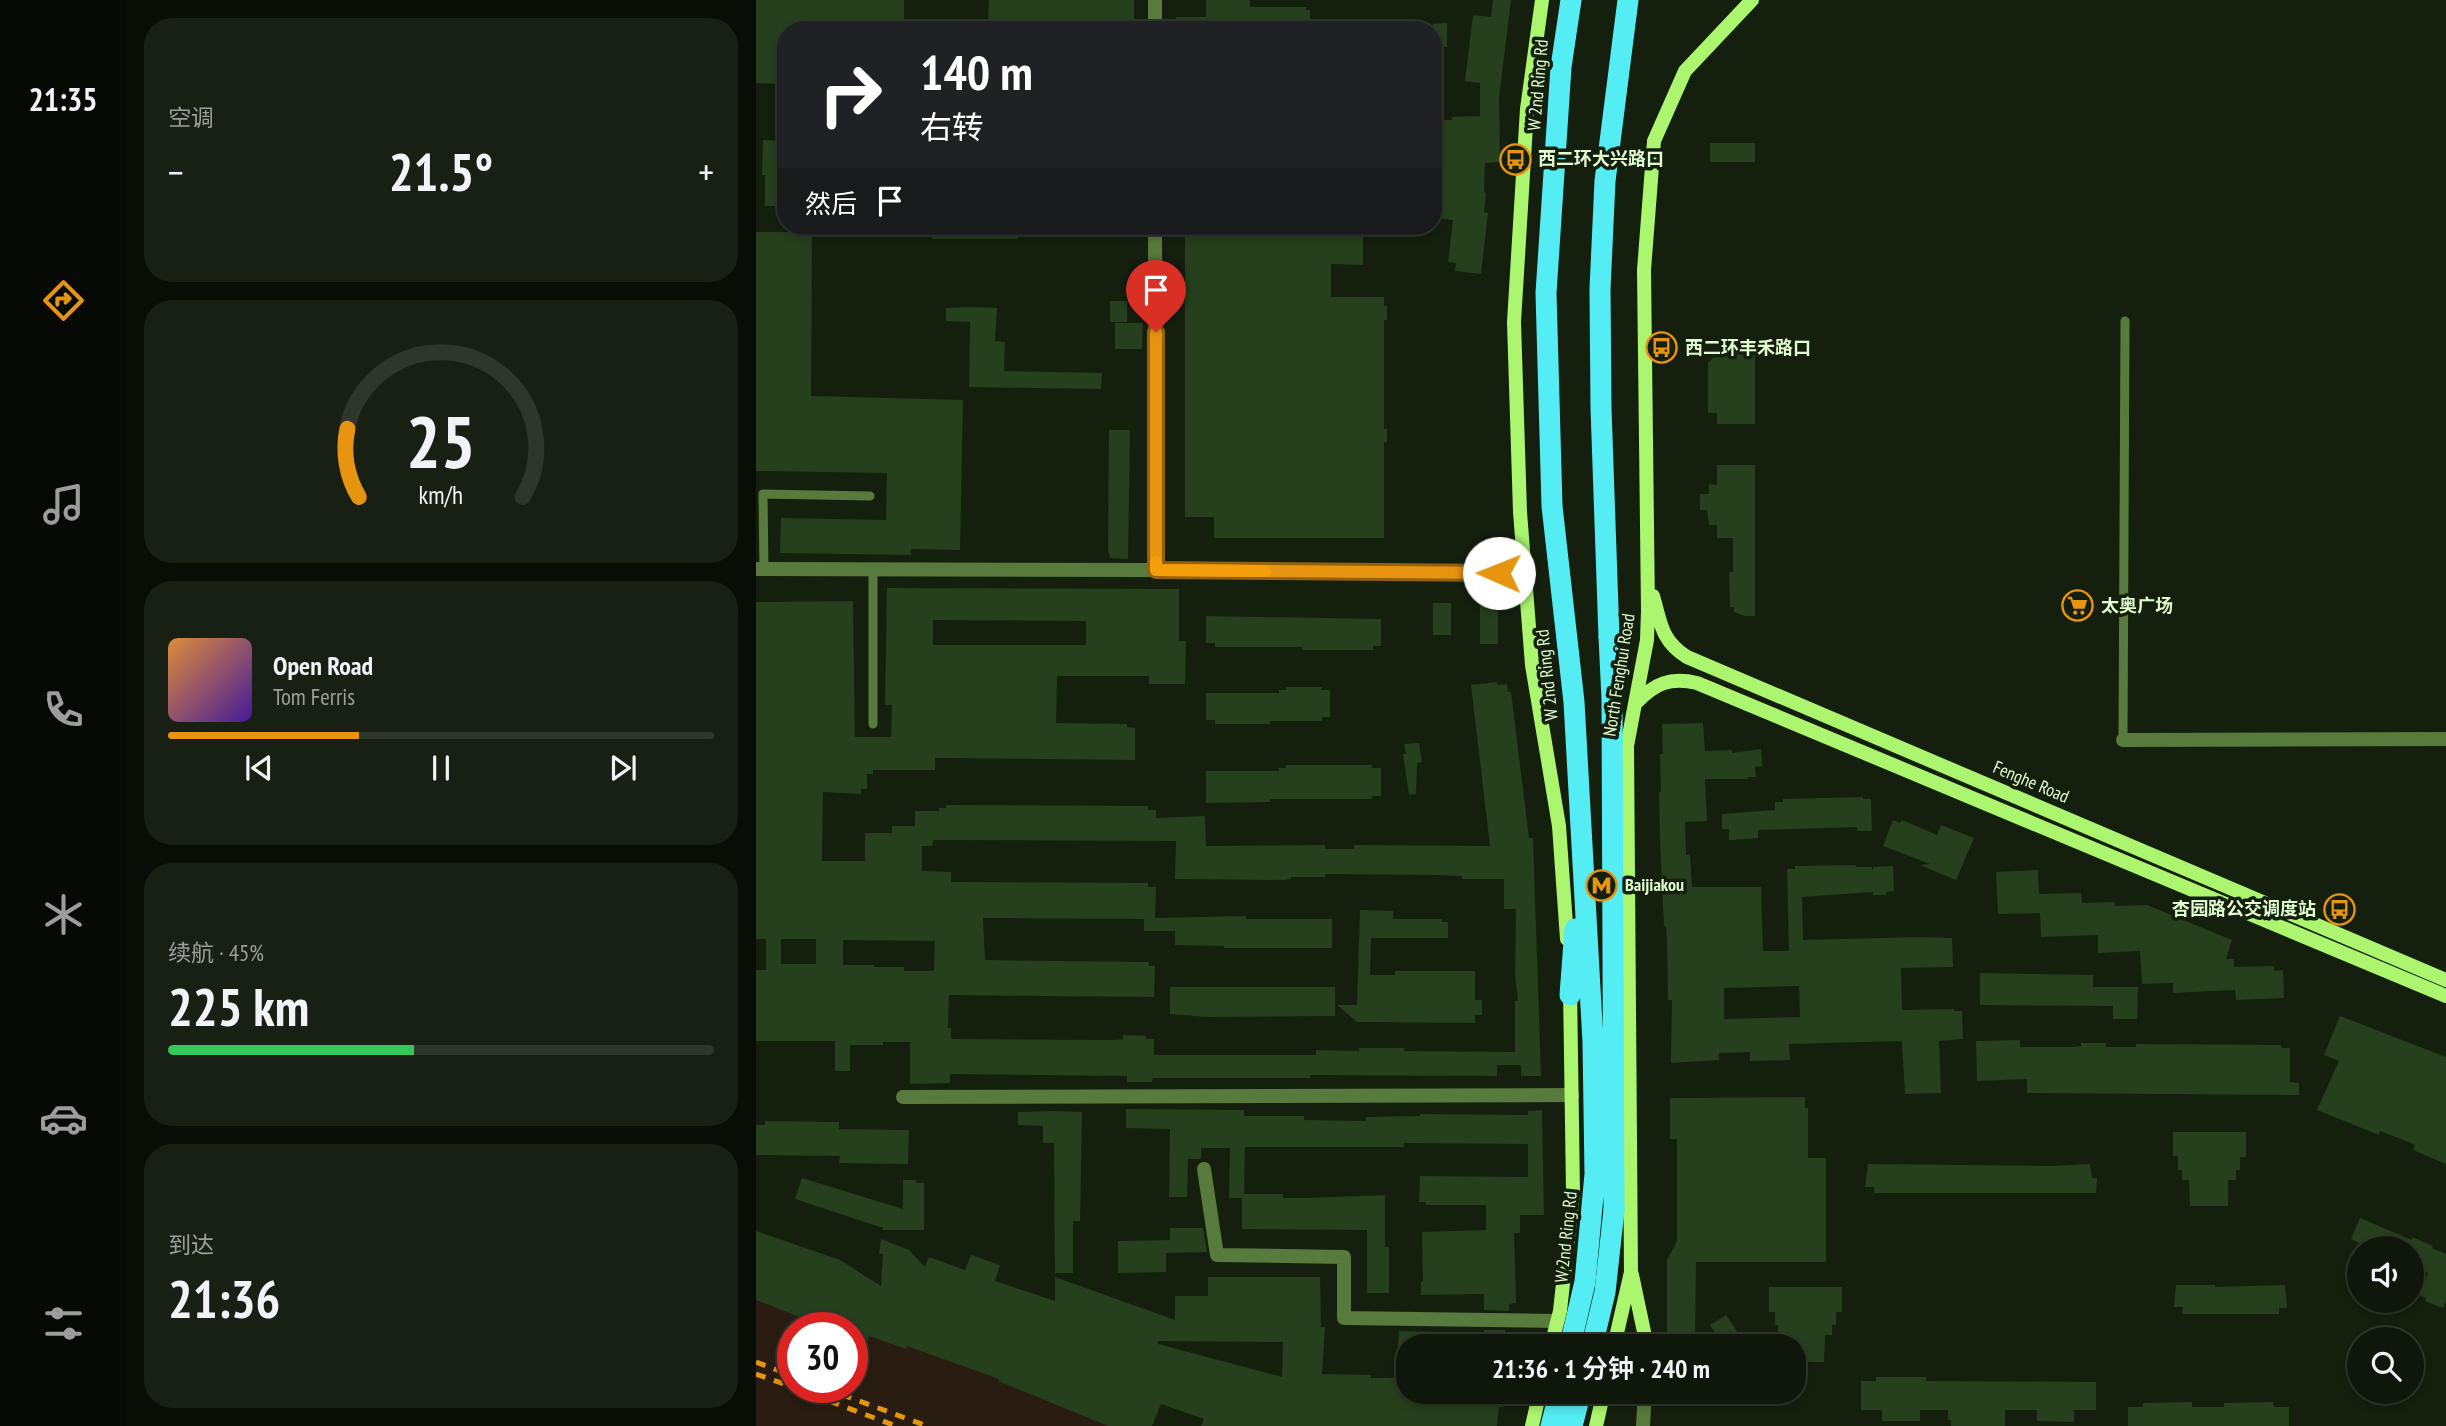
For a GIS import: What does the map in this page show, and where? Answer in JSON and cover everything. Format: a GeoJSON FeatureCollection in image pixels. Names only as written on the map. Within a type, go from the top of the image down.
{"type":"FeatureCollection","features":[{"type":"Feature","properties":{"kind":"highway","name":"W 2nd Ring Rd"},"geometry":{"type":"LineString","coordinates":[[1569,0],[1561,67],[1546,293],[1552,506],[1574,702],[1593,1042],[1595,1174],[1585,1282],[1573,1334]]}},
{"type":"Feature","properties":{"kind":"highway"},"geometry":{"type":"LineString","coordinates":[[1595,1334],[1605,1292],[1614,1210],[1612,699],[1601,408],[1600,289],[1605,181],[1628,0]]}},
{"type":"Feature","properties":{"kind":"highway"},"geometry":{"type":"LineString","coordinates":[[1612,699],[1627,746]]}},
{"type":"Feature","properties":{"kind":"highway"},"geometry":{"type":"LineString","coordinates":[[1570,995],[1582,843]]}},
{"type":"Feature","properties":{"kind":"highway"},"geometry":{"type":"LineString","coordinates":[[1551,1426],[1557,1404]]}},
{"type":"Feature","properties":{"kind":"highway"},"geometry":{"type":"LineString","coordinates":[[1572,1426],[1578,1404]]}},
{"type":"Feature","properties":{"kind":"main road"},"geometry":{"type":"LineString","coordinates":[[1542,0],[1527,109],[1514,323],[1520,512],[1532,665],[1559,826],[1570,995],[1573,1192],[1554,1334]]}},
{"type":"Feature","properties":{"kind":"main road","name":"North Fenghui Road"},"geometry":{"type":"LineString","coordinates":[[1617,1334],[1631,1272],[1627,746],[1647,640],[1644,270],[1654,141],[1685,71],[1752,0]]}},
{"type":"Feature","properties":{"kind":"main road","name":"Fenghe Road"},"geometry":{"type":"LineString","coordinates":[[1648,575],[1663,634],[1675,650],[1687,657],[2446,980]]}},
{"type":"Feature","properties":{"kind":"main road","name":"Fenghe Road"},"geometry":{"type":"LineString","coordinates":[[1635,704],[1648,690],[1661,682],[1677,679],[1698,683],[2446,996]]}},
{"type":"Feature","properties":{"kind":"main road"},"geometry":{"type":"LineString","coordinates":[[1631,1272],[1644,1334]]}},
{"type":"Feature","properties":{"kind":"main road"},"geometry":{"type":"LineString","coordinates":[[1532,1426],[1537,1404]]}},
{"type":"Feature","properties":{"kind":"main road"},"geometry":{"type":"LineString","coordinates":[[1596,1426],[1601,1404]]}},
{"type":"Feature","properties":{"kind":"street"},"geometry":{"type":"LineString","coordinates":[[1154,0],[1155,21]]}},
{"type":"Feature","properties":{"kind":"street"},"geometry":{"type":"LineString","coordinates":[[1155,235],[1156,570]]}},
{"type":"Feature","properties":{"kind":"street"},"geometry":{"type":"LineString","coordinates":[[760,569],[1525,573]]}},
{"type":"Feature","properties":{"kind":"street"},"geometry":{"type":"LineString","coordinates":[[2123,740],[2446,738]]}},
{"type":"Feature","properties":{"kind":"street"},"geometry":{"type":"LineString","coordinates":[[903,1097],[1572,1096]]}},
{"type":"Feature","properties":{"kind":"street"},"geometry":{"type":"LineString","coordinates":[[1204,1169],[1217,1255],[1344,1257],[1344,1318],[1557,1321]]}},
{"type":"Feature","properties":{"kind":"street"},"geometry":{"type":"LineString","coordinates":[[1643,1426],[1644,1404]]}},
{"type":"Feature","properties":{"kind":"lane"},"geometry":{"type":"LineString","coordinates":[[2123,740],[2125,321]]}},
{"type":"Feature","properties":{"kind":"lane"},"geometry":{"type":"LineString","coordinates":[[760,569],[763,494],[870,496]]}},
{"type":"Feature","properties":{"kind":"lane"},"geometry":{"type":"LineString","coordinates":[[873,569],[873,724]]}},
{"type":"Feature","properties":{"kind":"shaded area"},"geometry":{"type":"Polygon","coordinates":[[[756,1281],[839,1312],[777,1312],[777,1403],[868,1403],[868,1323],[1143,1426],[756,1426],[756,1281]]]}},
{"type":"Feature","properties":{"kind":"building"},"geometry":{"type":"Polygon","coordinates":[[[756,0],[904,0],[904,21],[777,21],[777,84],[756,83],[756,0]]]}},
{"type":"Feature","properties":{"kind":"building"},"geometry":{"type":"Polygon","coordinates":[[[989,0],[1134,0],[1134,21],[988,21],[989,0]]]}},
{"type":"Feature","properties":{"kind":"building"},"geometry":{"type":"Polygon","coordinates":[[[1206,0],[1250,0],[1250,7],[1307,7],[1306,10],[1310,10],[1310,21],[1176,21],[1176,17],[1206,17],[1206,0]]]}},
{"type":"Feature","properties":{"kind":"building"},"geometry":{"type":"Polygon","coordinates":[[[1493,0],[1511,0],[1499,98],[1500,162],[1485,163],[1484,212],[1488,213],[1481,274],[1455,271],[1456,263],[1448,262],[1453,220],[1442,219],[1442,120],[1480,116],[1480,83],[1465,81],[1473,15],[1491,17],[1493,0]]]}},
{"type":"Feature","properties":{"kind":"building"},"geometry":{"type":"Polygon","coordinates":[[[1442,23],[1447,23],[1447,47],[1442,47],[1442,23]]]}},
{"type":"Feature","properties":{"kind":"building"},"geometry":{"type":"Polygon","coordinates":[[[763,140],[777,141],[777,206],[765,206],[765,175],[762,175],[763,140]]]}},
{"type":"Feature","properties":{"kind":"building"},"geometry":{"type":"Polygon","coordinates":[[[1710,143],[1755,143],[1755,162],[1710,162],[1710,143]]]}},
{"type":"Feature","properties":{"kind":"building"},"geometry":{"type":"Polygon","coordinates":[[[756,232],[812,235],[811,396],[963,400],[960,550],[911,549],[911,555],[780,553],[781,518],[886,520],[887,473],[756,471],[756,232]]]}},
{"type":"Feature","properties":{"kind":"building"},"geometry":{"type":"Polygon","coordinates":[[[932,235],[1018,235],[1018,239],[932,239],[932,235]]]}},
{"type":"Feature","properties":{"kind":"building"},"geometry":{"type":"Polygon","coordinates":[[[1185,235],[1363,235],[1363,265],[1331,264],[1331,297],[1384,297],[1384,306],[1387,306],[1387,320],[1384,320],[1384,429],[1387,429],[1387,442],[1384,442],[1384,538],[1214,538],[1214,517],[1185,517],[1185,235]]]}},
{"type":"Feature","properties":{"kind":"building"},"geometry":{"type":"Polygon","coordinates":[[[1110,301],[1127,301],[1127,322],[1110,322],[1110,301]]]}},
{"type":"Feature","properties":{"kind":"building"},"geometry":{"type":"Polygon","coordinates":[[[946,308],[997,308],[995,341],[1005,342],[1004,371],[1102,373],[1101,389],[969,387],[970,322],[946,321],[946,308]]]}},
{"type":"Feature","properties":{"kind":"building"},"geometry":{"type":"Polygon","coordinates":[[[1115,323],[1143,323],[1142,349],[1115,349],[1115,323]]]}},
{"type":"Feature","properties":{"kind":"building"},"geometry":{"type":"Polygon","coordinates":[[[1755,346],[1755,424],[1717,424],[1717,413],[1708,413],[1708,363],[1724,347],[1755,346]]]}},
{"type":"Feature","properties":{"kind":"building"},"geometry":{"type":"Polygon","coordinates":[[[1109,430],[1130,430],[1128,559],[1110,558],[1108,550],[1109,430]]]}},
{"type":"Feature","properties":{"kind":"building"},"geometry":{"type":"Polygon","coordinates":[[[1717,465],[1755,465],[1755,616],[1744,616],[1734,612],[1734,607],[1730,607],[1729,572],[1733,572],[1733,538],[1717,538],[1717,525],[1709,525],[1707,510],[1700,510],[1700,494],[1709,494],[1709,484],[1717,485],[1717,465]]]}},
{"type":"Feature","properties":{"kind":"building"},"geometry":{"type":"Polygon","coordinates":[[[887,588],[1179,589],[1179,641],[1186,641],[1185,684],[1149,684],[1149,676],[1057,676],[1056,723],[1127,724],[1127,727],[1135,728],[1135,760],[935,758],[935,770],[873,770],[873,774],[867,774],[867,789],[861,789],[861,794],[823,792],[822,861],[865,861],[865,833],[892,833],[892,826],[915,826],[915,811],[939,811],[939,808],[946,808],[946,805],[1148,806],[1148,810],[1156,810],[1156,818],[1205,816],[1206,846],[1325,845],[1325,849],[1354,849],[1354,845],[1490,846],[1471,685],[1497,682],[1498,685],[1507,684],[1508,692],[1511,692],[1529,838],[1533,838],[1541,1076],[1521,1076],[1521,1065],[1497,1065],[1497,1076],[1310,1075],[1310,1078],[1153,1078],[1152,1082],[1127,1082],[1127,1076],[950,1074],[950,1083],[910,1084],[910,1042],[850,1045],[850,1071],[835,1071],[835,1041],[756,1041],[756,970],[766,970],[766,939],[756,939],[756,602],[853,601],[855,737],[891,737],[892,705],[885,705],[887,588]],[[933,620],[933,645],[1086,645],[1086,621],[933,620]],[[933,840],[932,846],[922,846],[922,871],[951,872],[951,882],[1148,883],[1148,887],[1156,887],[1155,918],[1246,916],[1246,919],[1332,919],[1332,948],[1224,948],[1175,945],[1175,931],[1144,931],[1144,919],[983,918],[985,960],[1149,962],[1149,966],[1155,966],[1154,997],[949,995],[948,1028],[951,1028],[951,1039],[1115,1040],[1123,1039],[1123,1035],[1146,1036],[1146,1039],[1154,1039],[1154,1055],[1316,1055],[1316,1050],[1359,1051],[1359,1048],[1515,1052],[1515,1001],[1518,1001],[1515,974],[1516,909],[1504,909],[1504,879],[1462,879],[1462,876],[1439,875],[1325,874],[1325,877],[1291,877],[1284,880],[1175,879],[1176,841],[933,840]],[[781,939],[781,964],[816,964],[816,939],[781,939]],[[843,940],[843,965],[934,971],[935,941],[843,940]]]}},
{"type":"Feature","properties":{"kind":"building"},"geometry":{"type":"Polygon","coordinates":[[[1433,603],[1451,603],[1451,635],[1433,635],[1433,603]]]}},
{"type":"Feature","properties":{"kind":"building"},"geometry":{"type":"Polygon","coordinates":[[[1480,603],[1498,604],[1498,644],[1480,644],[1480,603]]]}},
{"type":"Feature","properties":{"kind":"building"},"geometry":{"type":"Polygon","coordinates":[[[1206,616],[1381,619],[1381,646],[1373,646],[1373,650],[1215,647],[1215,643],[1206,643],[1206,616]]]}},
{"type":"Feature","properties":{"kind":"building"},"geometry":{"type":"Polygon","coordinates":[[[1286,687],[1322,687],[1321,690],[1330,690],[1330,717],[1322,717],[1322,721],[1270,721],[1270,724],[1215,724],[1215,720],[1206,720],[1206,693],[1279,693],[1279,690],[1286,690],[1286,687]]]}},
{"type":"Feature","properties":{"kind":"building"},"geometry":{"type":"Polygon","coordinates":[[[1703,723],[1705,751],[1732,750],[1732,753],[1761,749],[1762,766],[1755,767],[1756,777],[1705,779],[1707,821],[1685,822],[1686,855],[1690,854],[1692,887],[1761,887],[1763,951],[1789,951],[1787,869],[1795,869],[1795,866],[1856,865],[1872,867],[1872,871],[1874,867],[1893,866],[1894,891],[1886,892],[1886,895],[1873,895],[1873,892],[1802,897],[1803,940],[1952,938],[1953,967],[1901,968],[1902,1010],[1962,1011],[1963,1039],[1939,1041],[1941,1093],[1905,1094],[1902,1041],[1789,1044],[1790,1060],[1750,1061],[1750,1052],[1719,1053],[1719,1060],[1671,1063],[1672,1000],[1668,1000],[1660,840],[1662,724],[1703,723]],[[1799,986],[1724,988],[1724,1019],[1800,1017],[1799,986]]]}},
{"type":"Feature","properties":{"kind":"building"},"geometry":{"type":"Polygon","coordinates":[[[1419,743],[1422,762],[1417,763],[1416,794],[1409,795],[1404,744],[1419,743]]]}},
{"type":"Feature","properties":{"kind":"building"},"geometry":{"type":"Polygon","coordinates":[[[1286,765],[1372,765],[1372,768],[1381,768],[1381,796],[1372,796],[1372,799],[1270,799],[1270,802],[1206,803],[1206,771],[1279,771],[1279,768],[1286,768],[1286,765]]]}},
{"type":"Feature","properties":{"kind":"building"},"geometry":{"type":"Polygon","coordinates":[[[1783,799],[1871,799],[1872,831],[1857,831],[1857,827],[1758,830],[1758,838],[1729,840],[1729,829],[1722,829],[1722,814],[1775,810],[1775,802],[1783,802],[1783,799]]]}},
{"type":"Feature","properties":{"kind":"building"},"geometry":{"type":"Polygon","coordinates":[[[1893,820],[1900,823],[1902,820],[1937,835],[1941,825],[1974,838],[1956,880],[1920,865],[1930,864],[1883,846],[1893,820]]]}},
{"type":"Feature","properties":{"kind":"building"},"geometry":{"type":"Polygon","coordinates":[[[2038,870],[2039,894],[2081,893],[2082,903],[2147,905],[2232,940],[2226,959],[2234,959],[2234,967],[2274,966],[2274,971],[2283,970],[2284,998],[2236,1000],[2235,990],[2173,993],[2173,983],[2142,984],[2140,951],[2098,953],[2098,935],[2041,937],[2040,913],[1998,914],[1996,872],[2038,870]]]}},
{"type":"Feature","properties":{"kind":"building"},"geometry":{"type":"Polygon","coordinates":[[[1360,910],[1393,911],[1393,919],[1442,919],[1442,922],[1448,922],[1448,938],[1371,938],[1370,975],[1395,975],[1395,971],[1475,971],[1475,1000],[1482,1000],[1482,1015],[1475,1015],[1475,1023],[1357,1022],[1337,1005],[1357,1005],[1360,910]]]}},
{"type":"Feature","properties":{"kind":"building"},"geometry":{"type":"Polygon","coordinates":[[[1980,973],[2093,975],[2093,987],[2138,987],[2137,1019],[2113,1019],[2113,1006],[1980,1005],[1980,973]]]}},
{"type":"Feature","properties":{"kind":"building"},"geometry":{"type":"Polygon","coordinates":[[[1170,987],[1335,987],[1335,1016],[1207,1017],[1170,1014],[1170,987]]]}},
{"type":"Feature","properties":{"kind":"building"},"geometry":{"type":"Polygon","coordinates":[[[2340,1016],[2446,1057],[2446,1164],[2413,1150],[2415,1145],[2406,1141],[2380,1131],[2379,1135],[2317,1110],[2339,1061],[2324,1055],[2340,1016]]]}},
{"type":"Feature","properties":{"kind":"building"},"geometry":{"type":"Polygon","coordinates":[[[2020,1040],[2020,1047],[2073,1047],[2081,1046],[2081,1043],[2106,1043],[2106,1047],[2136,1047],[2136,1044],[2281,1045],[2281,1048],[2290,1048],[2290,1082],[2299,1083],[2299,1095],[2027,1093],[2027,1079],[1977,1081],[1976,1041],[2020,1040]]]}},
{"type":"Feature","properties":{"kind":"building"},"geometry":{"type":"Polygon","coordinates":[[[1805,1097],[1805,1108],[1808,1108],[1808,1158],[1826,1158],[1826,1262],[1696,1262],[1695,1334],[1667,1334],[1667,1260],[1677,1241],[1677,1139],[1670,1139],[1670,1098],[1805,1097]]]}},
{"type":"Feature","properties":{"kind":"building"},"geometry":{"type":"Polygon","coordinates":[[[1126,1109],[1244,1110],[1244,1116],[1304,1116],[1304,1120],[1366,1121],[1366,1117],[1420,1114],[1528,1115],[1528,1111],[1542,1110],[1544,1215],[1520,1215],[1520,1233],[1514,1233],[1516,1303],[1509,1304],[1509,1311],[1484,1310],[1484,1294],[1421,1295],[1422,1232],[1486,1230],[1486,1205],[1426,1205],[1426,1202],[1419,1202],[1420,1176],[1528,1177],[1528,1144],[1404,1143],[1404,1147],[1245,1147],[1244,1194],[1283,1194],[1283,1198],[1385,1195],[1385,1247],[1389,1247],[1389,1293],[1367,1293],[1367,1230],[1242,1229],[1242,1198],[1229,1198],[1230,1148],[1201,1148],[1201,1159],[1188,1159],[1187,1197],[1169,1197],[1170,1129],[1126,1128],[1126,1109]]]}},
{"type":"Feature","properties":{"kind":"building"},"geometry":{"type":"Polygon","coordinates":[[[1018,1112],[1082,1112],[1080,1221],[1073,1221],[1073,1273],[1055,1273],[1054,1143],[1043,1143],[1043,1126],[1018,1125],[1018,1112]]]}},
{"type":"Feature","properties":{"kind":"building"},"geometry":{"type":"Polygon","coordinates":[[[765,1121],[839,1122],[839,1129],[909,1130],[908,1164],[839,1163],[840,1156],[756,1155],[756,1125],[765,1125],[765,1121]]]}},
{"type":"Feature","properties":{"kind":"building"},"geometry":{"type":"Polygon","coordinates":[[[2173,1132],[2246,1132],[2246,1157],[2240,1157],[2240,1170],[2236,1170],[2236,1180],[2228,1180],[2228,1206],[2190,1206],[2189,1180],[2182,1180],[2182,1170],[2178,1170],[2178,1156],[2173,1156],[2173,1132]]]}},
{"type":"Feature","properties":{"kind":"building"},"geometry":{"type":"Polygon","coordinates":[[[1868,1164],[2090,1164],[2092,1178],[2097,1178],[2096,1193],[1874,1193],[1874,1187],[1865,1187],[1868,1164]]]}},
{"type":"Feature","properties":{"kind":"building"},"geometry":{"type":"Polygon","coordinates":[[[802,1178],[903,1209],[903,1180],[924,1183],[924,1230],[883,1230],[795,1199],[802,1178]]]}},
{"type":"Feature","properties":{"kind":"building"},"geometry":{"type":"Polygon","coordinates":[[[2360,1218],[2403,1236],[2352,1236],[2360,1218]]]}},
{"type":"Feature","properties":{"kind":"building"},"geometry":{"type":"Polygon","coordinates":[[[1170,1228],[1203,1228],[1207,1252],[1166,1253],[1166,1272],[1118,1273],[1118,1241],[1170,1240],[1170,1228]]]}},
{"type":"Feature","properties":{"kind":"building"},"geometry":{"type":"Polygon","coordinates":[[[756,1231],[840,1260],[881,1286],[881,1239],[909,1250],[925,1267],[929,1257],[965,1270],[971,1255],[1000,1265],[995,1281],[1055,1301],[1055,1277],[1175,1320],[1175,1296],[1208,1296],[1208,1277],[1320,1277],[1321,1327],[1325,1327],[1322,1374],[1396,1378],[1396,1404],[1503,1404],[1503,1407],[1499,1407],[1497,1426],[1201,1426],[1204,1419],[1161,1404],[1152,1426],[1108,1426],[998,1381],[999,1379],[907,1346],[906,1349],[869,1336],[868,1339],[868,1312],[787,1312],[756,1300],[756,1231]],[[1158,1341],[1158,1344],[1282,1377],[1283,1342],[1158,1341]]]}},
{"type":"Feature","properties":{"kind":"building"},"geometry":{"type":"Polygon","coordinates":[[[2424,1242],[2446,1254],[2446,1301],[2443,1308],[2425,1301],[2424,1283],[2428,1273],[2424,1271],[2424,1242]]]}},
{"type":"Feature","properties":{"kind":"building"},"geometry":{"type":"Polygon","coordinates":[[[2176,1285],[2285,1285],[2287,1308],[2279,1308],[2279,1314],[2182,1314],[2183,1307],[2174,1307],[2176,1285]]]}},
{"type":"Feature","properties":{"kind":"building"},"geometry":{"type":"Polygon","coordinates":[[[1769,1287],[1842,1287],[1842,1312],[1836,1312],[1836,1325],[1832,1325],[1832,1335],[1825,1335],[1824,1362],[1806,1362],[1806,1334],[1778,1334],[1775,1312],[1769,1312],[1769,1287]]]}},
{"type":"Feature","properties":{"kind":"building"},"geometry":{"type":"Polygon","coordinates":[[[1726,1315],[1739,1334],[1716,1334],[1710,1325],[1726,1315]]]}},
{"type":"Feature","properties":{"kind":"building"},"geometry":{"type":"Polygon","coordinates":[[[1484,1330],[1505,1330],[1505,1334],[1399,1334],[1399,1331],[1484,1333],[1484,1330]]]}},
{"type":"Feature","properties":{"kind":"building"},"geometry":{"type":"Polygon","coordinates":[[[1876,1377],[1926,1377],[1926,1381],[2096,1382],[2096,1410],[2074,1410],[2074,1422],[2037,1421],[2037,1410],[2005,1410],[2005,1426],[1951,1426],[1948,1410],[1920,1410],[1920,1421],[1882,1421],[1882,1410],[1861,1410],[1861,1381],[1876,1381],[1876,1377]]]}},
{"type":"Feature","properties":{"kind":"building"},"geometry":{"type":"Polygon","coordinates":[[[2192,1402],[2192,1407],[2224,1407],[2224,1403],[2273,1402],[2274,1407],[2289,1407],[2289,1426],[2128,1426],[2128,1407],[2143,1407],[2143,1403],[2192,1402]]]}},
{"type":"Feature","properties":{"kind":"railway"},"geometry":{"type":"LineString","coordinates":[[756,1362],[777,1370]]}},
{"type":"Feature","properties":{"kind":"railway"},"geometry":{"type":"LineString","coordinates":[[756,1374],[777,1381]]}},
{"type":"Feature","properties":{"kind":"railway"},"geometry":{"type":"LineString","coordinates":[[834,1403],[896,1426]]}},
{"type":"Feature","properties":{"kind":"railway"},"geometry":{"type":"LineString","coordinates":[[865,1403],[927,1426]]}},
{"type":"Feature","properties":{"kind":"slow traffic"},"geometry":{"type":"LineString","coordinates":[[1156,562],[1156,570],[1265,571]]}},
{"type":"Feature","properties":{"kind":"place","name":"西二环大兴路口"},"geometry":{"type":"Point","coordinates":[1515,159]}},
{"type":"Feature","properties":{"kind":"place","name":"西二环丰禾路口"},"geometry":{"type":"Point","coordinates":[1662,348]}},
{"type":"Feature","properties":{"kind":"place","name":"太奥广场"},"geometry":{"type":"Point","coordinates":[2078,606]}},
{"type":"Feature","properties":{"kind":"place","name":"Baijiakou"},"geometry":{"type":"Point","coordinates":[1602,885]}},
{"type":"Feature","properties":{"kind":"place","name":"杏园路公交调度站"},"geometry":{"type":"Point","coordinates":[2339,909]}},
{"type":"Feature","properties":{"kind":"route"},"geometry":{"type":"LineString","coordinates":[[1156,332],[1156,570],[1499,573]]}}]}
